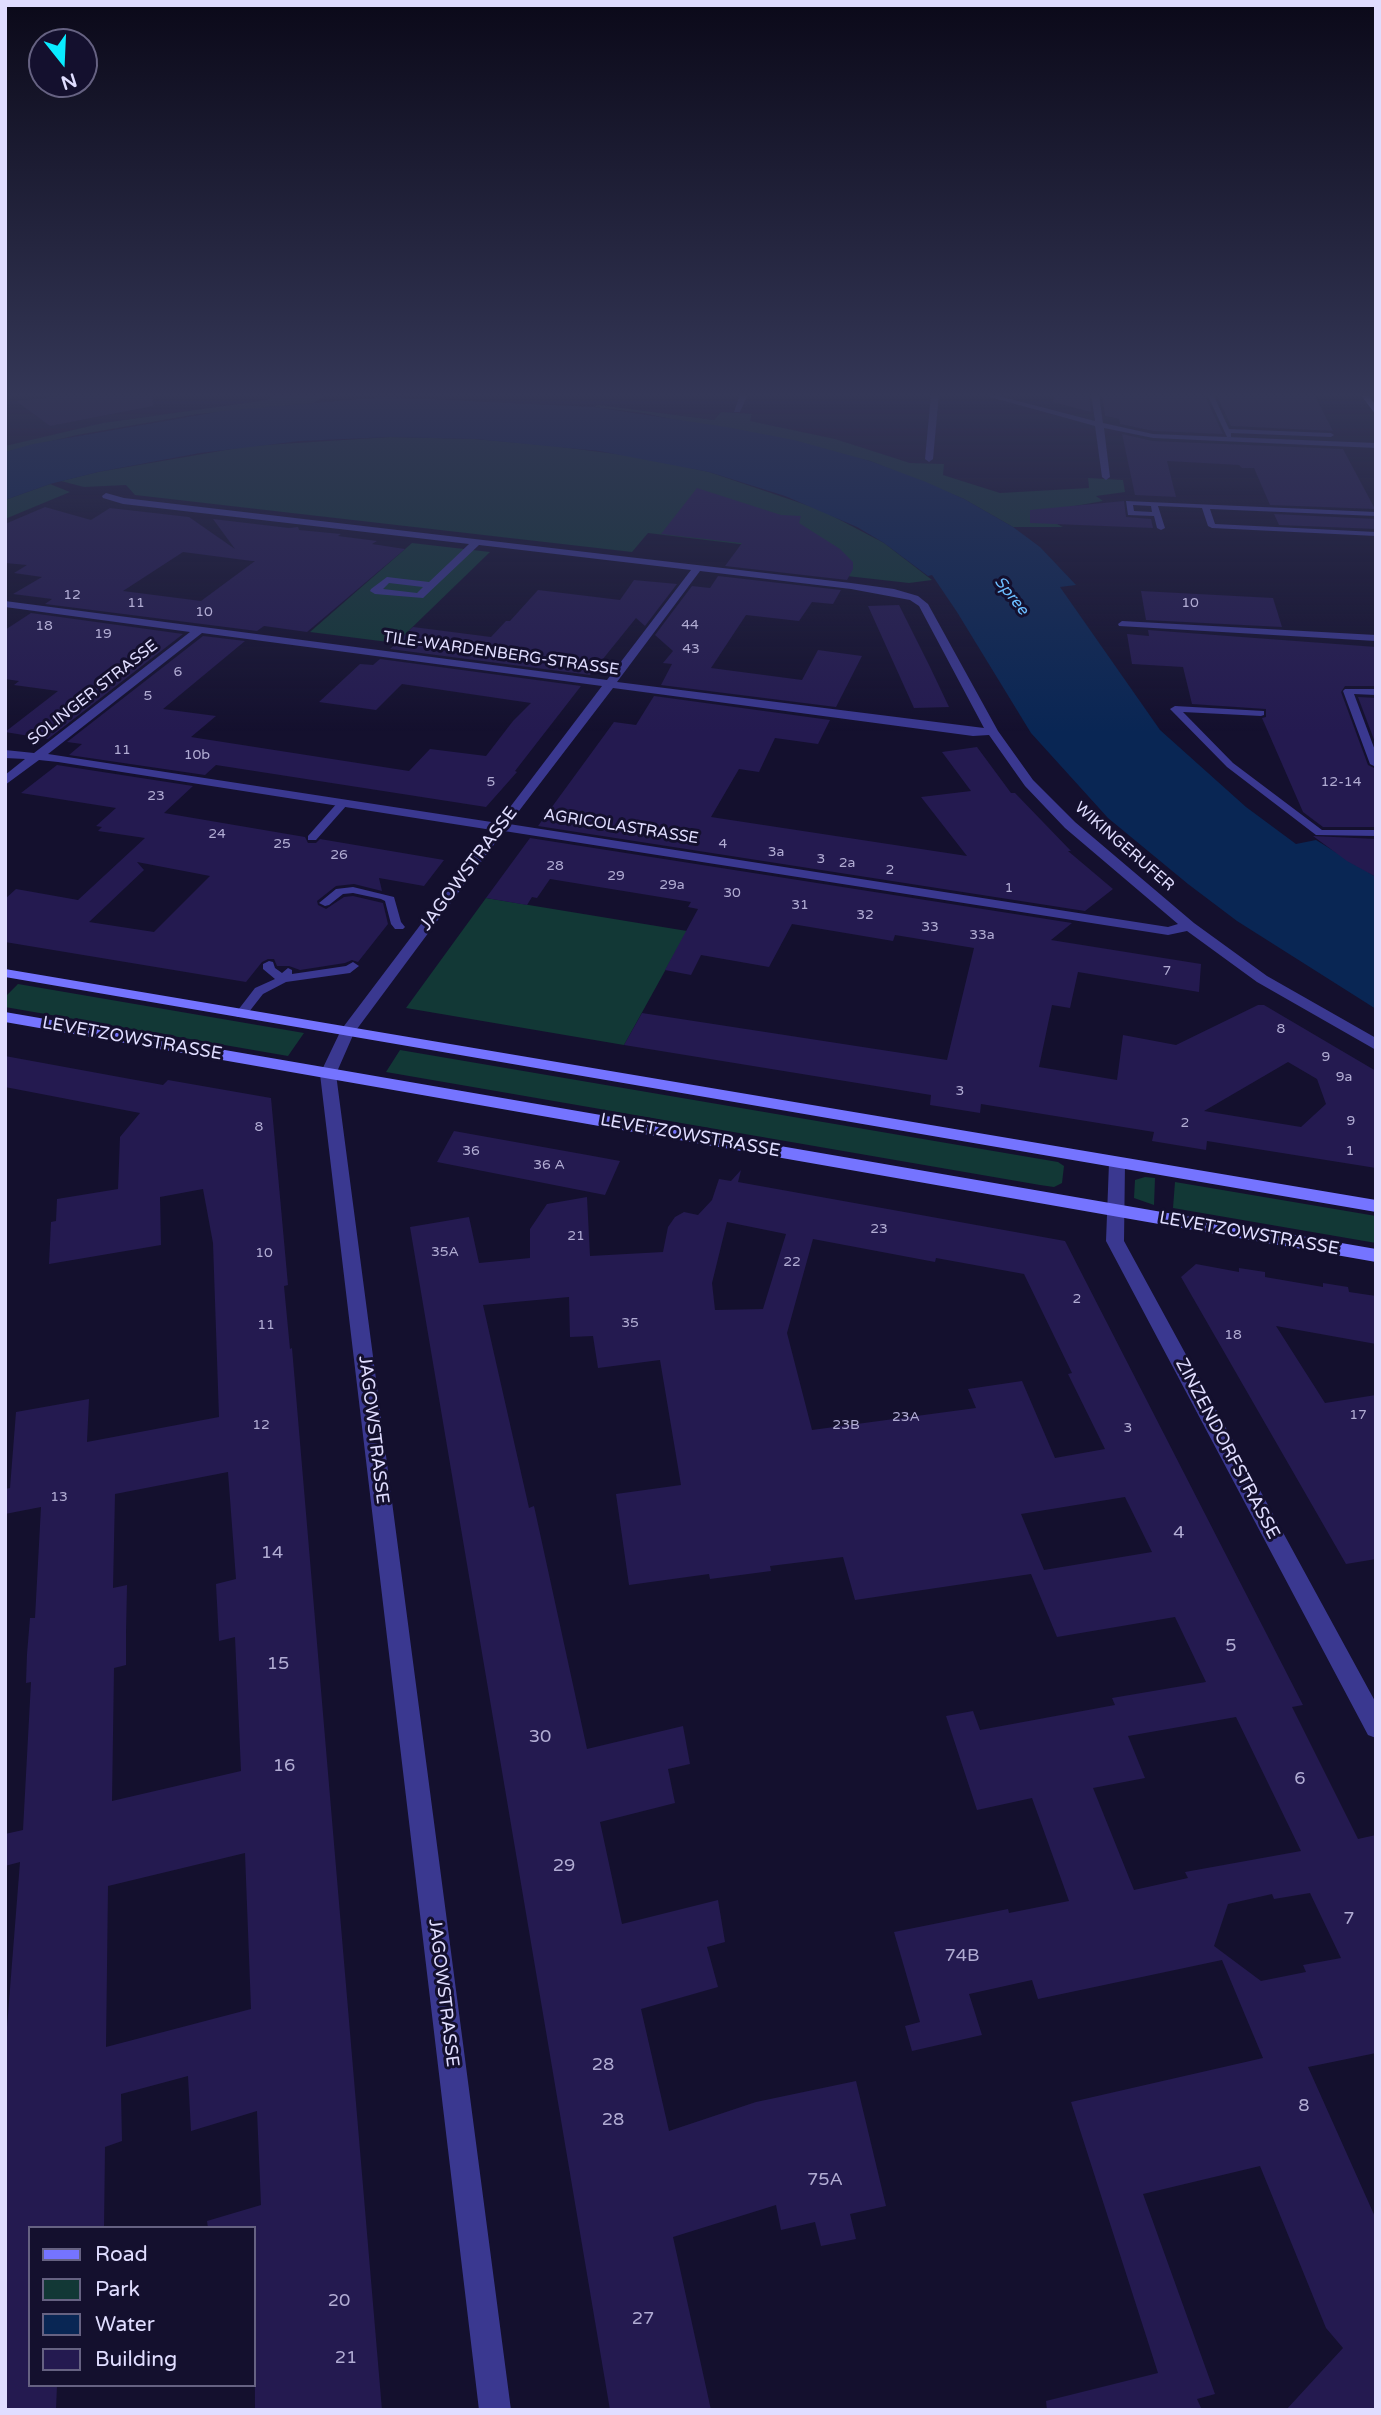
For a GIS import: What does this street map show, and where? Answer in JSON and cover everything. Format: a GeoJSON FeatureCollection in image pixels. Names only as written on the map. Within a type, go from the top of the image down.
{"type":"FeatureCollection","features":[{"type":"Feature","properties":{"kind":"main road"},"geometry":{"type":"LineString","coordinates":[[5,973],[1376,1206]]}},
{"type":"Feature","properties":{"kind":"main road","name":"LEVETZOWSTRASSE"},"geometry":{"type":"LineString","coordinates":[[5,1017],[1376,1255]]}},
{"type":"Feature","properties":{"kind":"street"},"geometry":{"type":"LineString","coordinates":[[172,507],[698,568]]}},
{"type":"Feature","properties":{"kind":"street"},"geometry":{"type":"LineString","coordinates":[[431,585],[477,542]]}},
{"type":"Feature","properties":{"kind":"street","name":"WIKINGERUFER"},"geometry":{"type":"LineString","coordinates":[[698,568],[894,592],[914,598],[923,604],[992,731],[1029,783],[1070,825],[1189,926],[1262,979],[1376,1045]]}},
{"type":"Feature","properties":{"kind":"street","name":"JAGOWSTRASSE"},"geometry":{"type":"LineString","coordinates":[[495,2410],[328,1073],[346,1032],[698,568]]}},
{"type":"Feature","properties":{"kind":"street","name":"TILE-WARDENBERG-STRASSE"},"geometry":{"type":"LineString","coordinates":[[5,604],[973,732],[992,731]]}},
{"type":"Feature","properties":{"kind":"street","name":"SOLINGER STRASSE"},"geometry":{"type":"LineString","coordinates":[[5,781],[199,630]]}},
{"type":"Feature","properties":{"kind":"street","name":"AGRICOLASTRASSE"},"geometry":{"type":"LineString","coordinates":[[5,754],[502,827],[1168,931],[1189,926]]}},
{"type":"Feature","properties":{"kind":"street","name":"ZINZENDORFSTRASSE"},"geometry":{"type":"LineString","coordinates":[[1117,1163],[1115,1241],[1376,1727]]}},
{"type":"Feature","properties":{"kind":"lane"},"geometry":{"type":"LineString","coordinates":[[1130,507],[1131,513],[1156,514]]}},
{"type":"Feature","properties":{"kind":"lane"},"geometry":{"type":"LineString","coordinates":[[1154,507],[1161,528]]}},
{"type":"Feature","properties":{"kind":"lane"},"geometry":{"type":"LineString","coordinates":[[1205,507],[1212,526],[1376,534]]}},
{"type":"Feature","properties":{"kind":"lane"},"geometry":{"type":"LineString","coordinates":[[1220,507],[1376,514]]}},
{"type":"Feature","properties":{"kind":"lane"},"geometry":{"type":"LineString","coordinates":[[1122,624],[1376,638]]}},
{"type":"Feature","properties":{"kind":"lane"},"geometry":{"type":"LineString","coordinates":[[1375,764],[1348,691],[1376,692]]}},
{"type":"Feature","properties":{"kind":"lane"},"geometry":{"type":"LineString","coordinates":[[1261,713],[1175,709],[1230,765],[1320,833],[1376,833]]}},
{"type":"Feature","properties":{"kind":"lane"},"geometry":{"type":"LineString","coordinates":[[312,838],[342,803]]}},
{"type":"Feature","properties":{"kind":"lane"},"geometry":{"type":"LineString","coordinates":[[325,903],[340,891],[353,890],[384,895],[390,899],[395,922],[393,926],[421,933]]}},
{"type":"Feature","properties":{"kind":"lane"},"geometry":{"type":"LineString","coordinates":[[269,964],[269,969],[287,974],[350,969],[352,966]]}},
{"type":"Feature","properties":{"kind":"lane"},"geometry":{"type":"LineString","coordinates":[[241,1014],[259,991],[287,974]]}},
{"type":"Feature","properties":{"kind":"green space"},"geometry":{"type":"Polygon","coordinates":[[[5,507],[35,507],[5,519],[5,507]]]}},
{"type":"Feature","properties":{"kind":"green space"},"geometry":{"type":"Polygon","coordinates":[[[237,507],[811,507],[884,543],[932,580],[909,583],[811,572],[822,554],[648,533],[632,552],[237,507]]]}},
{"type":"Feature","properties":{"kind":"green space"},"geometry":{"type":"Polygon","coordinates":[[[977,507],[1071,507],[1047,519],[1063,527],[1013,527],[977,507]]]}},
{"type":"Feature","properties":{"kind":"green space"},"geometry":{"type":"Polygon","coordinates":[[[412,543],[490,552],[396,643],[310,632],[412,543]]]}},
{"type":"Feature","properties":{"kind":"green space"},"geometry":{"type":"Polygon","coordinates":[[[486,898],[687,931],[624,1045],[406,1008],[486,898]]]}},
{"type":"Feature","properties":{"kind":"green space"},"geometry":{"type":"Polygon","coordinates":[[[18,984],[304,1033],[288,1056],[5,1007],[5,997],[18,984]]]}},
{"type":"Feature","properties":{"kind":"green space"},"geometry":{"type":"Polygon","coordinates":[[[400,1050],[1058,1162],[1064,1166],[1062,1183],[1054,1187],[1040,1185],[386,1072],[400,1050]]]}},
{"type":"Feature","properties":{"kind":"green space"},"geometry":{"type":"Polygon","coordinates":[[[1155,1178],[1154,1205],[1134,1198],[1135,1180],[1155,1178]]]}},
{"type":"Feature","properties":{"kind":"green space"},"geometry":{"type":"Polygon","coordinates":[[[1175,1182],[1376,1216],[1376,1243],[1173,1208],[1175,1182]]]}},
{"type":"Feature","properties":{"kind":"water","name":"Spree"},"geometry":{"type":"Polygon","coordinates":[[[810,507],[977,507],[1013,527],[1040,547],[1076,585],[1060,587],[1160,730],[1246,807],[1296,844],[1316,840],[1376,877],[1376,1009],[1237,921],[1108,818],[1031,733],[932,575],[928,576],[884,543],[857,527],[810,507]]]}},
{"type":"Feature","properties":{"kind":"building"},"geometry":{"type":"Polygon","coordinates":[[[45,507],[91,520],[110,508],[189,517],[235,549],[213,519],[298,527],[299,530],[341,534],[338,536],[377,541],[372,544],[405,549],[307,632],[264,626],[257,631],[45,604],[52,599],[13,594],[42,577],[14,573],[27,565],[5,563],[5,524],[45,507]],[[183,552],[123,591],[201,601],[255,561],[183,552]]]}},
{"type":"Feature","properties":{"kind":"building"},"geometry":{"type":"Polygon","coordinates":[[[682,507],[755,507],[781,515],[801,516],[799,523],[840,549],[853,562],[853,569],[847,580],[725,566],[742,543],[661,534],[682,507]]]}},
{"type":"Feature","properties":{"kind":"building"},"geometry":{"type":"Polygon","coordinates":[[[1125,507],[1126,517],[1151,519],[1153,528],[1030,523],[1030,510],[1125,507]]]}},
{"type":"Feature","properties":{"kind":"building"},"geometry":{"type":"Polygon","coordinates":[[[1315,507],[1374,507],[1375,509],[1315,507]]]}},
{"type":"Feature","properties":{"kind":"building"},"geometry":{"type":"Polygon","coordinates":[[[1274,514],[1376,519],[1376,529],[1279,525],[1274,514]]]}},
{"type":"Feature","properties":{"kind":"building"},"geometry":{"type":"Polygon","coordinates":[[[718,576],[841,590],[833,604],[812,602],[799,621],[746,615],[711,668],[802,680],[818,650],[862,656],[836,707],[661,685],[672,664],[663,663],[673,651],[655,635],[692,586],[710,588],[718,576]]]}},
{"type":"Feature","properties":{"kind":"building"},"geometry":{"type":"Polygon","coordinates":[[[634,580],[677,584],[645,626],[636,618],[590,675],[390,649],[413,627],[491,637],[506,621],[510,621],[538,590],[620,600],[634,580]]]}},
{"type":"Feature","properties":{"kind":"building"},"geometry":{"type":"Polygon","coordinates":[[[1141,591],[1273,598],[1282,627],[1146,620],[1141,591]]]}},
{"type":"Feature","properties":{"kind":"building"},"geometry":{"type":"Polygon","coordinates":[[[899,605],[949,707],[914,708],[868,606],[899,605]]]}},
{"type":"Feature","properties":{"kind":"building"},"geometry":{"type":"Polygon","coordinates":[[[31,613],[183,634],[48,739],[5,732],[58,691],[14,685],[19,681],[5,679],[5,630],[31,613]]]}},
{"type":"Feature","properties":{"kind":"building"},"geometry":{"type":"Polygon","coordinates":[[[1148,630],[1376,647],[1376,686],[1345,686],[1341,692],[1368,765],[1376,769],[1376,827],[1323,827],[1303,812],[1262,718],[1266,717],[1266,709],[1192,704],[1183,667],[1132,664],[1127,634],[1149,636],[1148,630]]]}},
{"type":"Feature","properties":{"kind":"building"},"geometry":{"type":"Polygon","coordinates":[[[203,636],[245,641],[163,709],[216,716],[191,737],[409,771],[430,749],[486,756],[531,703],[402,684],[376,710],[319,702],[360,664],[373,665],[380,659],[581,686],[515,771],[517,772],[486,807],[216,765],[205,775],[69,755],[82,744],[67,742],[203,636]]]}},
{"type":"Feature","properties":{"kind":"building"},"geometry":{"type":"Polygon","coordinates":[[[654,696],[830,720],[818,744],[775,738],[759,772],[739,769],[711,817],[967,856],[921,797],[971,791],[942,752],[977,747],[1011,793],[1015,793],[1071,851],[1068,851],[1113,889],[1085,911],[538,826],[614,722],[636,725],[654,696]]]}},
{"type":"Feature","properties":{"kind":"building"},"geometry":{"type":"Polygon","coordinates":[[[1358,697],[1376,698],[1376,745],[1358,697]]]}},
{"type":"Feature","properties":{"kind":"building"},"geometry":{"type":"Polygon","coordinates":[[[57,765],[193,786],[164,813],[305,837],[308,843],[316,843],[320,839],[444,860],[424,886],[379,878],[382,891],[354,884],[336,886],[317,901],[318,905],[326,909],[344,897],[353,896],[383,903],[388,924],[358,962],[352,960],[300,970],[277,966],[274,959],[268,959],[262,962],[246,982],[5,942],[5,899],[16,889],[78,900],[145,838],[98,831],[102,827],[96,826],[116,808],[21,793],[57,765]],[[137,862],[144,870],[89,922],[154,932],[210,876],[137,862]]]}},
{"type":"Feature","properties":{"kind":"building"},"geometry":{"type":"Polygon","coordinates":[[[1313,836],[1376,839],[1376,877],[1347,861],[1313,836]]]}},
{"type":"Feature","properties":{"kind":"building"},"geometry":{"type":"Polygon","coordinates":[[[530,838],[1072,923],[1051,940],[1201,964],[1199,992],[1078,972],[1070,1008],[1052,1005],[1039,1067],[1117,1080],[1123,1035],[1176,1045],[1258,1005],[1264,1005],[1376,1071],[1376,1168],[1207,1141],[1206,1150],[1152,1141],[1154,1132],[981,1104],[980,1113],[930,1105],[931,1095],[624,1045],[642,1013],[947,1060],[974,948],[895,935],[893,941],[792,924],[769,967],[701,955],[691,975],[665,970],[698,909],[688,907],[691,902],[550,879],[537,898],[532,897],[527,905],[486,898],[530,838]],[[1288,1062],[1204,1111],[1301,1127],[1326,1104],[1317,1079],[1288,1062]]]}},
{"type":"Feature","properties":{"kind":"building"},"geometry":{"type":"Polygon","coordinates":[[[5,1056],[163,1085],[168,1080],[271,1098],[288,1285],[284,1286],[290,1349],[292,1348],[382,2410],[255,2410],[256,2226],[208,2226],[207,2221],[261,2205],[257,2111],[191,2131],[188,2076],[121,2094],[122,2141],[105,2147],[104,2226],[28,2226],[28,2387],[57,2387],[56,2410],[5,2410],[5,2052],[20,1862],[5,1866],[5,1834],[23,1830],[31,1682],[26,1683],[27,1654],[30,1618],[35,1618],[41,1507],[5,1514],[5,1489],[10,1488],[16,1412],[89,1399],[87,1442],[219,1417],[213,1243],[203,1189],[160,1197],[161,1245],[49,1264],[51,1222],[56,1221],[57,1199],[118,1189],[120,1137],[140,1113],[5,1087],[5,1056]],[[228,1472],[115,1494],[113,1588],[127,1585],[126,1665],[114,1668],[112,1801],[241,1771],[235,1637],[219,1641],[216,1584],[236,1579],[228,1472]],[[245,1853],[108,1886],[106,2047],[251,2009],[245,1853]]]}},
{"type":"Feature","properties":{"kind":"building"},"geometry":{"type":"Polygon","coordinates":[[[454,1131],[620,1161],[605,1195],[437,1162],[454,1131]]]}},
{"type":"Feature","properties":{"kind":"building"},"geometry":{"type":"Polygon","coordinates":[[[741,1170],[738,1182],[1065,1241],[1303,1705],[1292,1707],[1358,1839],[1376,1835],[1376,2053],[1308,2067],[1376,2219],[1376,2410],[1286,2410],[1343,2348],[1326,2328],[1260,2166],[1143,2194],[1215,2394],[1197,2399],[1202,2410],[1047,2410],[1046,2401],[1158,2373],[1071,2102],[1263,2058],[1222,1960],[1038,1999],[1032,1980],[969,1994],[982,2035],[912,2051],[905,2026],[920,2022],[894,1932],[1008,1909],[1009,1913],[1069,1901],[1032,1798],[977,1810],[946,1716],[973,1711],[980,1730],[1115,1705],[1112,1698],[1206,1682],[1175,1617],[1057,1637],[1031,1574],[855,1600],[843,1557],[770,1566],[771,1571],[710,1579],[709,1574],[629,1585],[616,1494],[681,1485],[660,1360],[598,1368],[593,1336],[570,1337],[569,1297],[483,1305],[529,1508],[534,1506],[587,1749],[683,1726],[690,1764],[668,1769],[675,1803],[600,1822],[622,1924],[718,1900],[725,1942],[707,1947],[718,1987],[641,2009],[669,2131],[756,2102],[856,2081],[886,2206],[850,2214],[856,2239],[821,2246],[815,2222],[781,2230],[776,2205],[673,2237],[711,2410],[610,2410],[410,1227],[469,1217],[479,1263],[530,1258],[530,1229],[547,1204],[587,1197],[590,1256],[663,1252],[668,1227],[675,1217],[684,1212],[698,1215],[712,1200],[719,1179],[731,1181],[741,1170]],[[727,1222],[712,1283],[715,1310],[763,1309],[786,1234],[727,1222]],[[813,1239],[787,1333],[812,1430],[976,1408],[968,1389],[1022,1381],[1055,1458],[1105,1449],[1024,1274],[936,1258],[935,1262],[813,1239]],[[1125,1497],[1021,1514],[1044,1570],[1152,1552],[1125,1497]],[[1236,1717],[1128,1736],[1145,1778],[1093,1788],[1134,1890],[1188,1878],[1185,1872],[1301,1851],[1236,1717]],[[1310,1893],[1274,1899],[1272,1894],[1228,1904],[1214,1946],[1261,1981],[1306,1972],[1303,1965],[1341,1958],[1310,1893]]]}},
{"type":"Feature","properties":{"kind":"building"},"geometry":{"type":"Polygon","coordinates":[[[1196,1264],[1239,1272],[1239,1268],[1265,1272],[1265,1277],[1323,1287],[1323,1283],[1348,1287],[1349,1292],[1376,1296],[1376,1344],[1276,1326],[1325,1403],[1376,1395],[1376,1559],[1346,1564],[1181,1277],[1196,1264]]]}}]}
